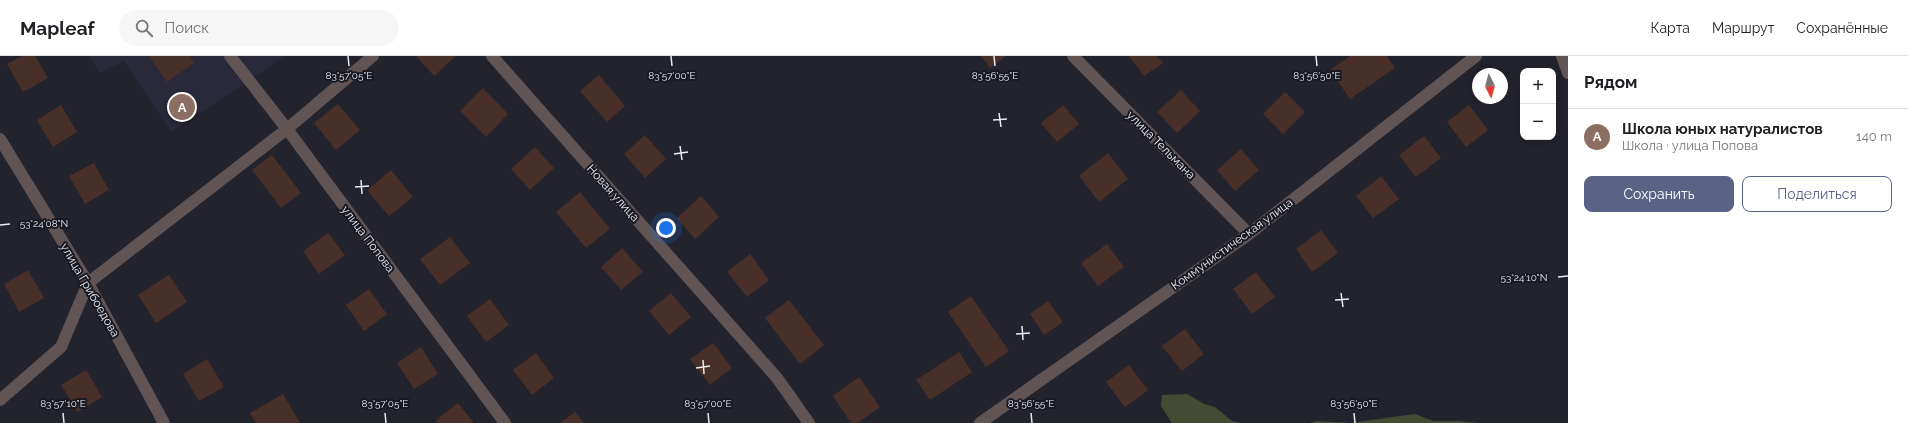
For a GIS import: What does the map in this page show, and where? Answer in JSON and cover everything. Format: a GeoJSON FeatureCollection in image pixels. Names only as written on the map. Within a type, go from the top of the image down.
{"type":"FeatureCollection","features":[{"type":"Feature","properties":{"kind":"street","name":"улица Попова"},"geometry":{"type":"LineString","coordinates":[[230,56],[287,129],[505,423]]}},
{"type":"Feature","properties":{"kind":"street"},"geometry":{"type":"LineString","coordinates":[[0,400],[62,347],[88,284],[287,129],[373,56]]}},
{"type":"Feature","properties":{"kind":"street","name":"Новая улица"},"geometry":{"type":"LineString","coordinates":[[492,56],[777,378],[809,423]]}},
{"type":"Feature","properties":{"kind":"street","name":"улица Тельмана"},"geometry":{"type":"LineString","coordinates":[[1073,56],[1249,234]]}},
{"type":"Feature","properties":{"kind":"street","name":"Коммунистическая улица"},"geometry":{"type":"LineString","coordinates":[[980,423],[1249,234],[1476,56]]}},
{"type":"Feature","properties":{"kind":"street"},"geometry":{"type":"LineString","coordinates":[[1562,56],[1568,73]]}},
{"type":"Feature","properties":{"kind":"street","name":"улица Грибоедова"},"geometry":{"type":"LineString","coordinates":[[0,139],[88,284],[164,423]]}},
{"type":"Feature","properties":{"kind":"shaded area"},"geometry":{"type":"Polygon","coordinates":[[[89,56],[284,56],[249,81],[171,132],[124,61],[100,73],[89,56]]]}},
{"type":"Feature","properties":{"kind":"green space"},"geometry":{"type":"Polygon","coordinates":[[[1187,394],[1204,404],[1215,407],[1232,421],[1241,423],[1172,423],[1161,406],[1162,395],[1187,394]]]}},
{"type":"Feature","properties":{"kind":"green space"},"geometry":{"type":"Polygon","coordinates":[[[1415,414],[1433,421],[1478,423],[1350,423],[1415,414]]]}},
{"type":"Feature","properties":{"kind":"green space"},"geometry":{"type":"Polygon","coordinates":[[[1317,421],[1350,423],[1310,423],[1317,421]]]}},
{"type":"Feature","properties":{"kind":"building"},"geometry":{"type":"Polygon","coordinates":[[[22,56],[35,56],[48,78],[23,92],[7,64],[22,56]]]}},
{"type":"Feature","properties":{"kind":"building"},"geometry":{"type":"Polygon","coordinates":[[[149,56],[189,56],[194,63],[167,82],[149,56]]]}},
{"type":"Feature","properties":{"kind":"building"},"geometry":{"type":"Polygon","coordinates":[[[416,56],[456,56],[434,76],[416,56]]]}},
{"type":"Feature","properties":{"kind":"building"},"geometry":{"type":"Polygon","coordinates":[[[981,56],[1006,56],[990,68],[981,56]]]}},
{"type":"Feature","properties":{"kind":"building"},"geometry":{"type":"Polygon","coordinates":[[[1129,56],[1157,56],[1163,63],[1144,76],[1129,56]]]}},
{"type":"Feature","properties":{"kind":"building"},"geometry":{"type":"Polygon","coordinates":[[[1350,56],[1387,56],[1395,68],[1350,99],[1330,70],[1350,56]]]}},
{"type":"Feature","properties":{"kind":"building"},"geometry":{"type":"Polygon","coordinates":[[[599,75],[625,106],[607,122],[580,91],[599,75]]]}},
{"type":"Feature","properties":{"kind":"building"},"geometry":{"type":"Polygon","coordinates":[[[483,88],[508,114],[486,137],[460,111],[483,88]]]}},
{"type":"Feature","properties":{"kind":"building"},"geometry":{"type":"Polygon","coordinates":[[[1181,90],[1200,111],[1177,133],[1157,112],[1181,90]]]}},
{"type":"Feature","properties":{"kind":"building"},"geometry":{"type":"Polygon","coordinates":[[[1285,92],[1305,112],[1283,134],[1263,114],[1285,92]]]}},
{"type":"Feature","properties":{"kind":"building"},"geometry":{"type":"Polygon","coordinates":[[[338,104],[360,130],[336,150],[314,123],[338,104]]]}},
{"type":"Feature","properties":{"kind":"building"},"geometry":{"type":"Polygon","coordinates":[[[61,105],[77,132],[53,147],[37,120],[61,105]]]}},
{"type":"Feature","properties":{"kind":"building"},"geometry":{"type":"Polygon","coordinates":[[[1063,105],[1079,124],[1057,142],[1041,123],[1063,105]]]}},
{"type":"Feature","properties":{"kind":"building"},"geometry":{"type":"Polygon","coordinates":[[[1469,105],[1488,130],[1466,147],[1447,122],[1469,105]]]}},
{"type":"Feature","properties":{"kind":"building"},"geometry":{"type":"Polygon","coordinates":[[[645,135],[666,159],[645,178],[624,154],[645,135]]]}},
{"type":"Feature","properties":{"kind":"building"},"geometry":{"type":"Polygon","coordinates":[[[1424,136],[1441,158],[1416,177],[1399,155],[1424,136]]]}},
{"type":"Feature","properties":{"kind":"building"},"geometry":{"type":"Polygon","coordinates":[[[535,147],[554,168],[530,190],[511,169],[535,147]]]}},
{"type":"Feature","properties":{"kind":"building"},"geometry":{"type":"Polygon","coordinates":[[[1241,149],[1259,170],[1235,191],[1217,170],[1241,149]]]}},
{"type":"Feature","properties":{"kind":"building"},"geometry":{"type":"Polygon","coordinates":[[[1108,153],[1128,179],[1099,202],[1079,176],[1108,153]]]}},
{"type":"Feature","properties":{"kind":"building"},"geometry":{"type":"Polygon","coordinates":[[[272,155],[301,193],[281,208],[252,170],[272,155]]]}},
{"type":"Feature","properties":{"kind":"building"},"geometry":{"type":"Polygon","coordinates":[[[94,163],[109,190],[85,204],[69,176],[94,163]]]}},
{"type":"Feature","properties":{"kind":"building"},"geometry":{"type":"Polygon","coordinates":[[[391,170],[413,197],[389,216],[367,190],[391,170]]]}},
{"type":"Feature","properties":{"kind":"building"},"geometry":{"type":"Polygon","coordinates":[[[1381,176],[1399,199],[1373,218],[1356,196],[1381,176]]]}},
{"type":"Feature","properties":{"kind":"building"},"geometry":{"type":"Polygon","coordinates":[[[580,192],[610,229],[586,248],[556,212],[580,192]]]}},
{"type":"Feature","properties":{"kind":"building"},"geometry":{"type":"Polygon","coordinates":[[[701,196],[719,217],[695,239],[677,218],[701,196]]]}},
{"type":"Feature","properties":{"kind":"building"},"geometry":{"type":"Polygon","coordinates":[[[1321,230],[1338,253],[1312,272],[1296,249],[1321,230]]]}},
{"type":"Feature","properties":{"kind":"building"},"geometry":{"type":"Polygon","coordinates":[[[328,233],[345,255],[319,274],[303,251],[328,233]]]}},
{"type":"Feature","properties":{"kind":"building"},"geometry":{"type":"Polygon","coordinates":[[[450,237],[470,263],[440,285],[420,259],[450,237]]]}},
{"type":"Feature","properties":{"kind":"building"},"geometry":{"type":"Polygon","coordinates":[[[1107,244],[1124,267],[1098,286],[1081,263],[1107,244]]]}},
{"type":"Feature","properties":{"kind":"building"},"geometry":{"type":"Polygon","coordinates":[[[622,248],[643,272],[621,290],[601,267],[622,248]]]}},
{"type":"Feature","properties":{"kind":"building"},"geometry":{"type":"Polygon","coordinates":[[[750,254],[769,280],[747,297],[727,272],[750,254]]]}},
{"type":"Feature","properties":{"kind":"building"},"geometry":{"type":"Polygon","coordinates":[[[28,270],[44,298],[19,312],[4,284],[28,270]]]}},
{"type":"Feature","properties":{"kind":"building"},"geometry":{"type":"Polygon","coordinates":[[[1256,272],[1275,297],[1252,314],[1233,289],[1256,272]]]}},
{"type":"Feature","properties":{"kind":"building"},"geometry":{"type":"Polygon","coordinates":[[[169,275],[187,302],[156,323],[138,295],[169,275]]]}},
{"type":"Feature","properties":{"kind":"building"},"geometry":{"type":"Polygon","coordinates":[[[369,289],[387,314],[364,331],[346,305],[369,289]]]}},
{"type":"Feature","properties":{"kind":"building"},"geometry":{"type":"Polygon","coordinates":[[[671,293],[691,317],[669,335],[649,311],[671,293]]]}},
{"type":"Feature","properties":{"kind":"building"},"geometry":{"type":"Polygon","coordinates":[[[971,296],[1009,351],[986,367],[948,312],[971,296]]]}},
{"type":"Feature","properties":{"kind":"building"},"geometry":{"type":"Polygon","coordinates":[[[490,299],[509,325],[486,342],[467,316],[490,299]]]}},
{"type":"Feature","properties":{"kind":"building"},"geometry":{"type":"Polygon","coordinates":[[[789,300],[824,345],[800,364],[765,318],[789,300]]]}},
{"type":"Feature","properties":{"kind":"building"},"geometry":{"type":"Polygon","coordinates":[[[1048,301],[1063,322],[1044,335],[1030,314],[1048,301]]]}},
{"type":"Feature","properties":{"kind":"building"},"geometry":{"type":"Polygon","coordinates":[[[1185,329],[1204,354],[1182,371],[1162,346],[1185,329]]]}},
{"type":"Feature","properties":{"kind":"building"},"geometry":{"type":"Polygon","coordinates":[[[713,343],[732,368],[710,385],[690,359],[713,343]]]}},
{"type":"Feature","properties":{"kind":"building"},"geometry":{"type":"Polygon","coordinates":[[[421,347],[438,374],[414,389],[397,363],[421,347]]]}},
{"type":"Feature","properties":{"kind":"building"},"geometry":{"type":"Polygon","coordinates":[[[959,352],[972,372],[930,400],[916,380],[959,352]]]}},
{"type":"Feature","properties":{"kind":"building"},"geometry":{"type":"Polygon","coordinates":[[[536,353],[554,378],[532,395],[513,370],[536,353]]]}},
{"type":"Feature","properties":{"kind":"building"},"geometry":{"type":"Polygon","coordinates":[[[207,359],[224,387],[199,401],[183,374],[207,359]]]}},
{"type":"Feature","properties":{"kind":"building"},"geometry":{"type":"Polygon","coordinates":[[[1129,365],[1148,390],[1125,407],[1106,382],[1129,365]]]}},
{"type":"Feature","properties":{"kind":"building"},"geometry":{"type":"Polygon","coordinates":[[[86,370],[102,397],[78,412],[61,385],[86,370]]]}},
{"type":"Feature","properties":{"kind":"building"},"geometry":{"type":"Polygon","coordinates":[[[859,377],[880,407],[858,423],[851,423],[833,396],[859,377]]]}},
{"type":"Feature","properties":{"kind":"building"},"geometry":{"type":"Polygon","coordinates":[[[283,394],[300,423],[256,423],[250,413],[283,394]]]}},
{"type":"Feature","properties":{"kind":"building"},"geometry":{"type":"Polygon","coordinates":[[[458,403],[474,423],[438,423],[436,420],[458,403]]]}},
{"type":"Feature","properties":{"kind":"building"},"geometry":{"type":"Polygon","coordinates":[[[575,412],[584,423],[560,423],[575,412]]]}},
{"type":"Feature","properties":{"kind":"place","name":"Школа юных натуралистов"},"geometry":{"type":"Point","coordinates":[182,107]}}]}
